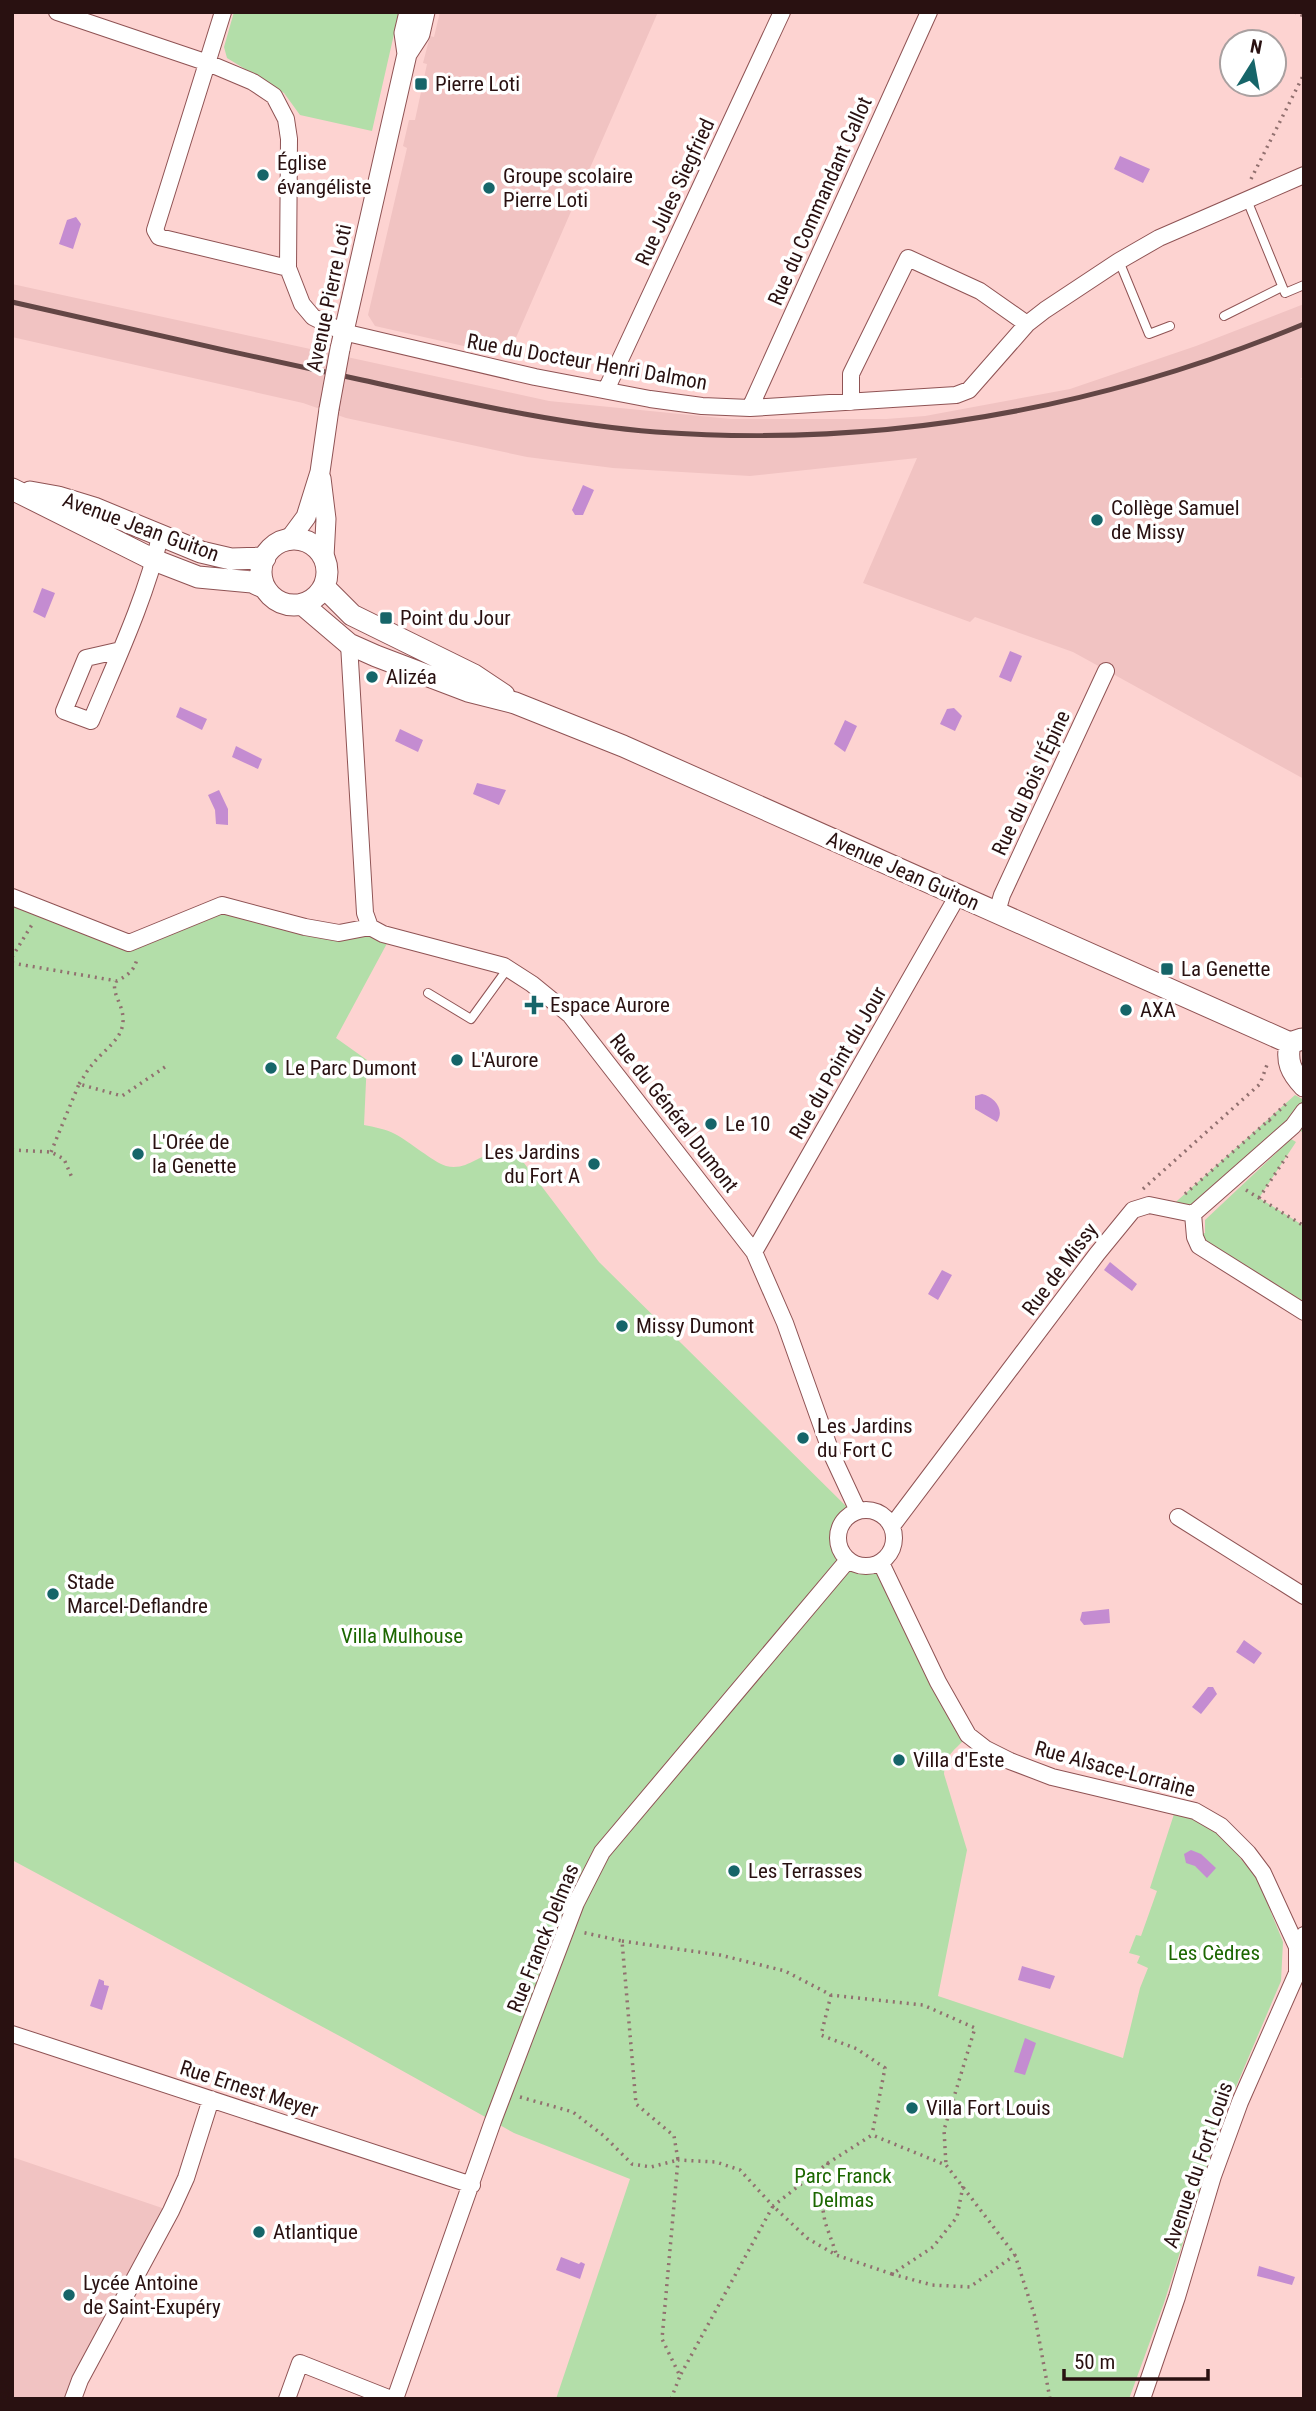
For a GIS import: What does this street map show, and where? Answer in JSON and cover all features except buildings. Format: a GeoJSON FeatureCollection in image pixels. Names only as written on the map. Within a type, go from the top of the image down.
{"type":"FeatureCollection","features":[{"type":"Feature","properties":{"kind":"main road","name":"Avenue Jean Guiton"},"geometry":{"type":"LineString","coordinates":[[15,490],[38,492],[94,508],[201,552],[231,559],[265,558]]}},
{"type":"Feature","properties":{"kind":"main road","name":"Avenue Jean Guiton"},"geometry":{"type":"LineString","coordinates":[[15,490],[154,560],[198,577],[252,582],[265,588]]}},
{"type":"Feature","properties":{"kind":"main road"},"geometry":{"type":"LineString","coordinates":[[299,540],[309,543],[324,557],[327,572],[324,587],[311,601],[292,605],[281,603],[265,588],[262,578],[265,558],[279,543],[299,540]]}},
{"type":"Feature","properties":{"kind":"main road","name":"Avenue Jean Guiton"},"geometry":{"type":"LineString","coordinates":[[324,587],[352,615],[474,675],[515,703]]}},
{"type":"Feature","properties":{"kind":"main road","name":"Avenue Jean Guiton"},"geometry":{"type":"LineString","coordinates":[[302,604],[349,644],[468,691],[515,703],[624,746],[1290,1040]]}},
{"type":"Feature","properties":{"kind":"main road"},"geometry":{"type":"LineString","coordinates":[[1290,1040],[1287,1057],[1299,1091]]}},
{"type":"Feature","properties":{"kind":"street"},"geometry":{"type":"LineString","coordinates":[[57,12],[208,62],[266,89],[274,96],[286,119],[289,139],[288,268],[159,237],[155,230],[208,62],[223,12]]}},
{"type":"Feature","properties":{"kind":"street","name":"Avenue Pierre Loti"},"geometry":{"type":"LineString","coordinates":[[407,54],[404,33],[409,12]]}},
{"type":"Feature","properties":{"kind":"street","name":"Avenue Pierre Loti"},"geometry":{"type":"LineString","coordinates":[[289,540],[306,517],[320,472],[341,341],[407,54],[420,34],[425,12]]}},
{"type":"Feature","properties":{"kind":"street","name":"Rue Jules Siegfried"},"geometry":{"type":"LineString","coordinates":[[606,390],[782,12]]}},
{"type":"Feature","properties":{"kind":"street","name":"Rue du Commandant Callot"},"geometry":{"type":"LineString","coordinates":[[750,408],[929,12]]}},
{"type":"Feature","properties":{"kind":"street","name":"Rue du Docteur Henri Dalmon"},"geometry":{"type":"LineString","coordinates":[[288,268],[302,304],[341,341],[689,404],[750,408],[956,395],[969,390],[1027,324],[1119,261],[1159,238],[1304,176]]}},
{"type":"Feature","properties":{"kind":"street"},"geometry":{"type":"LineString","coordinates":[[851,402],[851,374],[908,258],[980,290],[1027,324]]}},
{"type":"Feature","properties":{"kind":"street","name":"Avenue Pierre Loti"},"geometry":{"type":"LineString","coordinates":[[320,472],[325,502],[324,557]]}},
{"type":"Feature","properties":{"kind":"street"},"geometry":{"type":"LineString","coordinates":[[121,650],[86,658],[64,711],[91,721],[121,650],[160,537]]}},
{"type":"Feature","properties":{"kind":"street"},"geometry":{"type":"LineString","coordinates":[[12,897],[129,943],[222,905],[305,928],[339,933],[370,928],[365,913],[349,644]]}},
{"type":"Feature","properties":{"kind":"street","name":"Rue du Bois l'Épine"},"geometry":{"type":"LineString","coordinates":[[998,912],[1002,895],[1106,671]]}},
{"type":"Feature","properties":{"kind":"street","name":"Rue du Point du Jour"},"geometry":{"type":"LineString","coordinates":[[754,1252],[958,895]]}},
{"type":"Feature","properties":{"kind":"street","name":"Rue du Général Dumont"},"geometry":{"type":"LineString","coordinates":[[370,928],[383,934],[508,968],[560,1004],[570,1015],[754,1252],[785,1323],[832,1455],[858,1511]]}},
{"type":"Feature","properties":{"kind":"street"},"geometry":{"type":"LineString","coordinates":[[1193,1214],[1298,1130],[1304,1111]]}},
{"type":"Feature","properties":{"kind":"street"},"geometry":{"type":"LineString","coordinates":[[1133,1210],[1149,1205],[1193,1214]]}},
{"type":"Feature","properties":{"kind":"street","name":"Rue de Missy"},"geometry":{"type":"LineString","coordinates":[[892,1526],[1133,1210]]}},
{"type":"Feature","properties":{"kind":"street"},"geometry":{"type":"LineString","coordinates":[[1193,1214],[1195,1237],[1199,1246],[1304,1312]]}},
{"type":"Feature","properties":{"kind":"street"},"geometry":{"type":"LineString","coordinates":[[858,1511],[881,1514],[892,1526],[895,1534],[892,1550],[881,1563],[864,1567],[848,1560],[839,1545],[839,1532],[845,1519],[858,1511]]}},
{"type":"Feature","properties":{"kind":"street"},"geometry":{"type":"LineString","coordinates":[[1178,1517],[1304,1596]]}},
{"type":"Feature","properties":{"kind":"street","name":"Rue Franck Delmas"},"geometry":{"type":"LineString","coordinates":[[393,2399],[504,2092],[576,1903],[602,1852],[848,1560]]}},
{"type":"Feature","properties":{"kind":"street","name":"Rue Alsace-Lorraine"},"geometry":{"type":"LineString","coordinates":[[881,1563],[938,1682],[968,1735],[985,1749],[1052,1777],[1195,1811],[1221,1826],[1248,1853],[1263,1873],[1301,1946]]}},
{"type":"Feature","properties":{"kind":"street","name":"Avenue du Fort Louis"},"geometry":{"type":"LineString","coordinates":[[1142,2399],[1177,2297],[1213,2176],[1240,2102],[1297,1973],[1301,1946]]}},
{"type":"Feature","properties":{"kind":"street","name":"Rue Ernest Meyer"},"geometry":{"type":"LineString","coordinates":[[12,2034],[472,2185]]}},
{"type":"Feature","properties":{"kind":"street"},"geometry":{"type":"LineString","coordinates":[[73,2399],[80,2379],[181,2189],[211,2099]]}},
{"type":"Feature","properties":{"kind":"street"},"geometry":{"type":"LineString","coordinates":[[286,2399],[300,2363],[393,2399]]}},
{"type":"Feature","properties":{"kind":"lane"},"geometry":{"type":"LineString","coordinates":[[1243,201],[1285,293],[1304,285]]}},
{"type":"Feature","properties":{"kind":"lane"},"geometry":{"type":"LineString","coordinates":[[1119,261],[1149,334],[1170,326]]}},
{"type":"Feature","properties":{"kind":"lane"},"geometry":{"type":"LineString","coordinates":[[1224,316],[1282,287]]}},
{"type":"Feature","properties":{"kind":"lane"},"geometry":{"type":"LineString","coordinates":[[428,993],[471,1019],[508,968]]}},
{"type":"Feature","properties":{"kind":"path"},"geometry":{"type":"LineString","coordinates":[[1294,12],[1304,16]]}},
{"type":"Feature","properties":{"kind":"path"},"geometry":{"type":"LineString","coordinates":[[1243,201],[1304,74]]}},
{"type":"Feature","properties":{"kind":"path"},"geometry":{"type":"LineString","coordinates":[[12,957],[41,909]]}},
{"type":"Feature","properties":{"kind":"path"},"geometry":{"type":"LineString","coordinates":[[12,963],[115,981],[129,975],[136,965],[140,938]]}},
{"type":"Feature","properties":{"kind":"path"},"geometry":{"type":"LineString","coordinates":[[51,1152],[79,1084],[92,1065],[118,1037],[124,1022],[113,991],[115,981]]}},
{"type":"Feature","properties":{"kind":"path"},"geometry":{"type":"LineString","coordinates":[[1133,1210],[1145,1185],[1260,1084],[1290,1040]]}},
{"type":"Feature","properties":{"kind":"path"},"geometry":{"type":"LineString","coordinates":[[79,1084],[122,1096],[165,1067]]}},
{"type":"Feature","properties":{"kind":"path"},"geometry":{"type":"LineString","coordinates":[[1269,1120],[1299,1091]]}},
{"type":"Feature","properties":{"kind":"path"},"geometry":{"type":"LineString","coordinates":[[12,1150],[51,1152],[64,1158],[73,1180]]}},
{"type":"Feature","properties":{"kind":"path"},"geometry":{"type":"LineString","coordinates":[[1259,1198],[1289,1153]]}},
{"type":"Feature","properties":{"kind":"path"},"geometry":{"type":"LineString","coordinates":[[1241,1187],[1304,1226]]}},
{"type":"Feature","properties":{"kind":"path"},"geometry":{"type":"LineString","coordinates":[[567,1928],[622,1941],[720,1955],[785,1971],[831,1995],[923,2006],[975,2028],[944,2130],[947,2165]]}},
{"type":"Feature","properties":{"kind":"path"},"geometry":{"type":"LineString","coordinates":[[622,1941],[636,2104],[674,2136],[678,2160],[662,2339],[680,2376]]}},
{"type":"Feature","properties":{"kind":"path"},"geometry":{"type":"LineString","coordinates":[[671,2399],[680,2376],[773,2206],[828,2163],[872,2135],[885,2068],[857,2049],[821,2035],[831,1995]]}},
{"type":"Feature","properties":{"kind":"path"},"geometry":{"type":"LineString","coordinates":[[504,2092],[573,2112],[604,2136],[632,2164],[651,2167],[678,2160],[716,2162],[740,2170],[807,2238],[836,2255],[892,2274],[932,2285],[970,2287],[1015,2255]]}},
{"type":"Feature","properties":{"kind":"path"},"geometry":{"type":"LineString","coordinates":[[872,2135],[947,2165],[1015,2255],[1035,2317],[1050,2399]]}},
{"type":"Feature","properties":{"kind":"path"},"geometry":{"type":"LineString","coordinates":[[828,2163],[820,2192],[825,2222],[836,2255]]}},
{"type":"Feature","properties":{"kind":"path"},"geometry":{"type":"LineString","coordinates":[[892,2274],[933,2247],[957,2217],[963,2186]]}},
{"type":"Feature","properties":{"kind":"shaded area","name":"Groupe scolaire Pierre Loti"},"geometry":{"type":"Polygon","coordinates":[[[440,12],[658,12],[508,356],[375,326],[368,315],[407,148],[403,146],[409,120],[415,120],[427,64],[423,63],[430,36],[434,37],[440,12]]]}},
{"type":"Feature","properties":{"kind":"shaded area"},"geometry":{"type":"Polygon","coordinates":[[[1120,156],[1150,169],[1143,183],[1114,169],[1120,156]]]}},
{"type":"Feature","properties":{"kind":"shaded area"},"geometry":{"type":"Polygon","coordinates":[[[76,217],[81,224],[73,249],[59,244],[67,220],[76,217]]]}},
{"type":"Feature","properties":{"kind":"shaded area"},"geometry":{"type":"Polygon","coordinates":[[[12,284],[549,401],[731,419],[886,419],[925,416],[1070,389],[1196,346],[1304,304],[1304,377],[1300,379],[1304,380],[1304,779],[1073,652],[975,617],[970,622],[863,583],[917,458],[750,476],[613,468],[527,457],[346,418],[303,403],[12,337],[12,284]]]}},
{"type":"Feature","properties":{"kind":"shaded area"},"geometry":{"type":"Polygon","coordinates":[[[583,485],[594,490],[583,515],[575,515],[572,510],[583,485]]]}},
{"type":"Feature","properties":{"kind":"shaded area"},"geometry":{"type":"Polygon","coordinates":[[[42,588],[55,593],[45,618],[33,612],[42,588]]]}},
{"type":"Feature","properties":{"kind":"shaded area"},"geometry":{"type":"Polygon","coordinates":[[[1010,651],[1022,656],[1011,682],[999,677],[1010,651]]]}},
{"type":"Feature","properties":{"kind":"shaded area"},"geometry":{"type":"Polygon","coordinates":[[[180,707],[207,719],[202,730],[176,717],[180,707]]]}},
{"type":"Feature","properties":{"kind":"shaded area"},"geometry":{"type":"Polygon","coordinates":[[[954,708],[962,716],[955,731],[940,724],[947,709],[954,708]]]}},
{"type":"Feature","properties":{"kind":"shaded area"},"geometry":{"type":"Polygon","coordinates":[[[845,720],[857,726],[845,752],[834,744],[845,720]]]}},
{"type":"Feature","properties":{"kind":"shaded area"},"geometry":{"type":"Polygon","coordinates":[[[400,729],[423,740],[418,752],[395,741],[400,729]]]}},
{"type":"Feature","properties":{"kind":"shaded area"},"geometry":{"type":"Polygon","coordinates":[[[236,746],[262,759],[258,769],[232,757],[236,746]]]}},
{"type":"Feature","properties":{"kind":"shaded area"},"geometry":{"type":"Polygon","coordinates":[[[477,783],[506,790],[499,805],[473,794],[477,783]]]}},
{"type":"Feature","properties":{"kind":"shaded area"},"geometry":{"type":"Polygon","coordinates":[[[219,790],[228,809],[228,825],[216,824],[215,810],[208,795],[219,790]]]}},
{"type":"Feature","properties":{"kind":"shaded area"},"geometry":{"type":"Polygon","coordinates":[[[982,1094],[997,1105],[1000,1113],[997,1122],[975,1109],[975,1096],[982,1094]]]}},
{"type":"Feature","properties":{"kind":"shaded area"},"geometry":{"type":"Polygon","coordinates":[[[1110,1262],[1137,1284],[1132,1291],[1104,1270],[1110,1262]]]}},
{"type":"Feature","properties":{"kind":"shaded area"},"geometry":{"type":"Polygon","coordinates":[[[942,1270],[952,1275],[938,1300],[928,1294],[942,1270]]]}},
{"type":"Feature","properties":{"kind":"shaded area"},"geometry":{"type":"Polygon","coordinates":[[[1109,1609],[1110,1623],[1084,1625],[1080,1620],[1082,1612],[1109,1609]]]}},
{"type":"Feature","properties":{"kind":"shaded area"},"geometry":{"type":"Polygon","coordinates":[[[1244,1640],[1262,1653],[1254,1664],[1236,1652],[1244,1640]]]}},
{"type":"Feature","properties":{"kind":"shaded area"},"geometry":{"type":"Polygon","coordinates":[[[1208,1687],[1213,1687],[1217,1694],[1201,1714],[1192,1707],[1208,1687]]]}},
{"type":"Feature","properties":{"kind":"shaded area"},"geometry":{"type":"Polygon","coordinates":[[[1191,1850],[1201,1854],[1216,1868],[1207,1878],[1195,1866],[1186,1863],[1184,1854],[1191,1850]]]}},
{"type":"Feature","properties":{"kind":"shaded area"},"geometry":{"type":"Polygon","coordinates":[[[1022,1966],[1055,1976],[1050,1989],[1018,1980],[1022,1966]]]}},
{"type":"Feature","properties":{"kind":"shaded area"},"geometry":{"type":"Polygon","coordinates":[[[99,1979],[109,1986],[102,2010],[90,2006],[99,1979]]]}},
{"type":"Feature","properties":{"kind":"shaded area"},"geometry":{"type":"Polygon","coordinates":[[[1025,2038],[1036,2043],[1025,2075],[1014,2072],[1025,2038]]]}},
{"type":"Feature","properties":{"kind":"shaded area","name":"Lycée Antoine de Saint-Exupéry"},"geometry":{"type":"Polygon","coordinates":[[[12,2157],[171,2211],[73,2399],[12,2399],[12,2157]]]}},
{"type":"Feature","properties":{"kind":"shaded area"},"geometry":{"type":"Polygon","coordinates":[[[561,2257],[585,2264],[580,2279],[556,2270],[561,2257]]]}},
{"type":"Feature","properties":{"kind":"shaded area"},"geometry":{"type":"Polygon","coordinates":[[[1259,2266],[1295,2277],[1292,2285],[1257,2276],[1259,2266]]]}},
{"type":"Feature","properties":{"kind":"green space"},"geometry":{"type":"Polygon","coordinates":[[[234,12],[399,12],[372,131],[300,115],[284,93],[227,58],[224,47],[234,12]]]}},
{"type":"Feature","properties":{"kind":"green space"},"geometry":{"type":"Polygon","coordinates":[[[20,900],[129,942],[222,905],[391,936],[336,1038],[367,1060],[364,1125],[395,1134],[446,1166],[465,1165],[481,1157],[499,1153],[524,1163],[599,1262],[853,1513],[844,1522],[838,1541],[848,1558],[857,1564],[881,1563],[968,1735],[949,1756],[944,1774],[967,1850],[938,1996],[1123,2058],[1140,1988],[1148,1968],[1137,1963],[1140,1956],[1129,1953],[1136,1935],[1141,1936],[1157,1891],[1150,1888],[1175,1811],[1198,1818],[1220,1833],[1258,1880],[1283,1942],[1281,1981],[1221,2122],[1164,2303],[1129,2399],[556,2399],[630,2179],[514,2133],[12,1860],[12,908],[20,900]]]}},
{"type":"Feature","properties":{"kind":"green space"},"geometry":{"type":"Polygon","coordinates":[[[1295,1095],[1304,1100],[1304,1133],[1293,1127],[1193,1214],[1168,1209],[1295,1095]]]}},
{"type":"Feature","properties":{"kind":"green space"},"geometry":{"type":"Polygon","coordinates":[[[1291,1139],[1296,1142],[1259,1198],[1304,1226],[1304,1312],[1195,1237],[1205,1233],[1205,1220],[1291,1139]]]}},
{"type":"Feature","properties":{"kind":"railway"},"geometry":{"type":"LineString","coordinates":[[12,302],[508,411],[656,432],[739,435],[822,434],[904,428],[986,416],[1067,400],[1147,379],[1226,354],[1304,324]]}},
{"type":"Feature","properties":{"kind":"place","name":"Pierre Loti"},"geometry":{"type":"Point","coordinates":[421,84]}},
{"type":"Feature","properties":{"kind":"place","name":"Église évangéliste"},"geometry":{"type":"Point","coordinates":[263,175]}},
{"type":"Feature","properties":{"kind":"place","name":"Groupe scolaire Pierre Loti"},"geometry":{"type":"Point","coordinates":[489,188]}},
{"type":"Feature","properties":{"kind":"place","name":"Collège Samuel de Missy"},"geometry":{"type":"Point","coordinates":[1097,520]}},
{"type":"Feature","properties":{"kind":"place","name":"Point du Jour"},"geometry":{"type":"Point","coordinates":[386,618]}},
{"type":"Feature","properties":{"kind":"place","name":"Alizéa"},"geometry":{"type":"Point","coordinates":[372,677]}},
{"type":"Feature","properties":{"kind":"place","name":"La Genette"},"geometry":{"type":"Point","coordinates":[1167,969]}},
{"type":"Feature","properties":{"kind":"place","name":"Espace Aurore"},"geometry":{"type":"Point","coordinates":[534,1005]}},
{"type":"Feature","properties":{"kind":"place","name":"AXA"},"geometry":{"type":"Point","coordinates":[1126,1010]}},
{"type":"Feature","properties":{"kind":"place","name":"L'Aurore"},"geometry":{"type":"Point","coordinates":[457,1060]}},
{"type":"Feature","properties":{"kind":"place","name":"Le Parc Dumont"},"geometry":{"type":"Point","coordinates":[271,1068]}},
{"type":"Feature","properties":{"kind":"place","name":"Le 10"},"geometry":{"type":"Point","coordinates":[711,1124]}},
{"type":"Feature","properties":{"kind":"place","name":"L'Orée de la Genette"},"geometry":{"type":"Point","coordinates":[138,1154]}},
{"type":"Feature","properties":{"kind":"place","name":"Les Jardins du Fort A"},"geometry":{"type":"Point","coordinates":[594,1164]}},
{"type":"Feature","properties":{"kind":"place","name":"Missy Dumont"},"geometry":{"type":"Point","coordinates":[622,1326]}},
{"type":"Feature","properties":{"kind":"place","name":"Les Jardins du Fort C"},"geometry":{"type":"Point","coordinates":[803,1438]}},
{"type":"Feature","properties":{"kind":"place","name":"Stade Marcel-Deflandre"},"geometry":{"type":"Point","coordinates":[53,1594]}},
{"type":"Feature","properties":{"kind":"place","name":"Villa d'Este"},"geometry":{"type":"Point","coordinates":[899,1760]}},
{"type":"Feature","properties":{"kind":"place","name":"Les Terrasses"},"geometry":{"type":"Point","coordinates":[734,1871]}},
{"type":"Feature","properties":{"kind":"place","name":"Villa Fort Louis"},"geometry":{"type":"Point","coordinates":[912,2108]}},
{"type":"Feature","properties":{"kind":"place","name":"Atlantique"},"geometry":{"type":"Point","coordinates":[259,2232]}},
{"type":"Feature","properties":{"kind":"place","name":"Lycée Antoine de Saint-Exupéry"},"geometry":{"type":"Point","coordinates":[69,2295]}},
{"type":"Feature","properties":{"kind":"park label","name":"Villa Mulhouse"},"geometry":{"type":"Point","coordinates":[402,1636]}},
{"type":"Feature","properties":{"kind":"park label","name":"Les Cèdres"},"geometry":{"type":"Point","coordinates":[1214,1953]}},
{"type":"Feature","properties":{"kind":"park label","name":"Parc Franck Delmas"},"geometry":{"type":"Point","coordinates":[843,2188]}}]}
